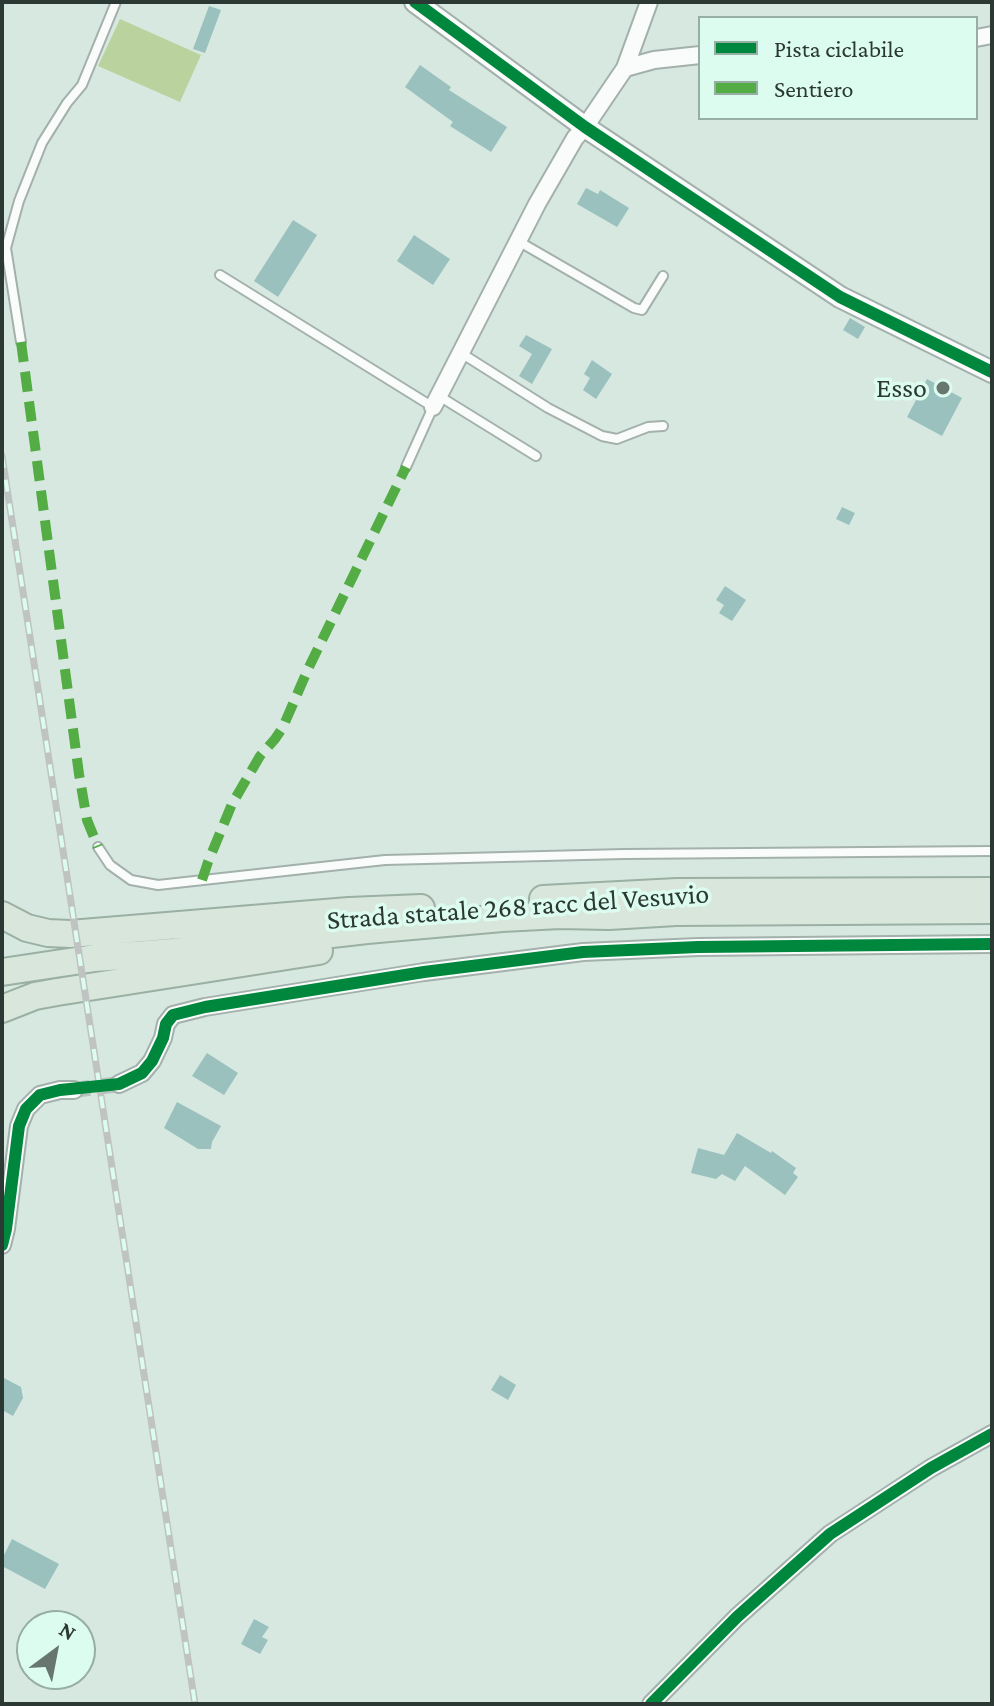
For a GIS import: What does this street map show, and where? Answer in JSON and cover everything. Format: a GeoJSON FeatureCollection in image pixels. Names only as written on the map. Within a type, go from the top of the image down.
{"type":"FeatureCollection","features":[{"type":"Feature","properties":{"kind":"highway"},"geometry":{"type":"LineString","coordinates":[[922,890],[992,882]]}},
{"type":"Feature","properties":{"kind":"highway","name":"Strada statale 268 racc del Vesuvio"},"geometry":{"type":"LineString","coordinates":[[95,958],[171,942],[424,908],[677,892],[992,891]]}},
{"type":"Feature","properties":{"kind":"highway"},"geometry":{"type":"LineString","coordinates":[[2,915],[27,928],[70,934],[349,911],[424,908]]}},
{"type":"Feature","properties":{"kind":"highway","name":"Strada statale 268 racc del Vesuvio"},"geometry":{"type":"LineString","coordinates":[[2,972],[95,958],[443,923],[560,915],[992,910]]}},
{"type":"Feature","properties":{"kind":"highway"},"geometry":{"type":"LineString","coordinates":[[2,1009],[35,996],[343,947],[609,916]]}},
{"type":"Feature","properties":{"kind":"street"},"geometry":{"type":"LineString","coordinates":[[415,2],[585,127],[840,297],[992,372]]}},
{"type":"Feature","properties":{"kind":"street"},"geometry":{"type":"LineString","coordinates":[[436,402],[537,204],[575,138],[625,68],[649,2]]}},
{"type":"Feature","properties":{"kind":"street"},"geometry":{"type":"LineString","coordinates":[[625,68],[654,60],[698,55]]}},
{"type":"Feature","properties":{"kind":"street"},"geometry":{"type":"LineString","coordinates":[[119,1084],[142,1073],[152,1061],[166,1024],[173,1015],[283,994],[583,952],[698,947],[992,944]]}},
{"type":"Feature","properties":{"kind":"street"},"geometry":{"type":"LineString","coordinates":[[2,1245],[19,1126],[26,1109],[40,1095],[74,1090]]}},
{"type":"Feature","properties":{"kind":"street"},"geometry":{"type":"LineString","coordinates":[[651,1704],[737,1617],[830,1534],[931,1468],[992,1434]]}},
{"type":"Feature","properties":{"kind":"lane"},"geometry":{"type":"LineString","coordinates":[[21,342],[6,248],[19,201],[42,143],[82,85],[116,2]]}},
{"type":"Feature","properties":{"kind":"lane"},"geometry":{"type":"LineString","coordinates":[[518,241],[642,310],[663,276]]}},
{"type":"Feature","properties":{"kind":"lane"},"geometry":{"type":"LineString","coordinates":[[220,275],[436,402],[536,456]]}},
{"type":"Feature","properties":{"kind":"lane"},"geometry":{"type":"LineString","coordinates":[[461,353],[548,408],[602,436],[617,439],[648,427],[663,426]]}},
{"type":"Feature","properties":{"kind":"lane"},"geometry":{"type":"LineString","coordinates":[[406,467],[436,402]]}},
{"type":"Feature","properties":{"kind":"lane"},"geometry":{"type":"LineString","coordinates":[[98,847],[110,865],[131,880],[158,885],[385,860],[624,854],[992,851]]}},
{"type":"Feature","properties":{"kind":"green space"},"geometry":{"type":"Polygon","coordinates":[[[120,19],[201,55],[180,102],[98,66],[120,19]]]}},
{"type":"Feature","properties":{"kind":"building"},"geometry":{"type":"Polygon","coordinates":[[[209,6],[221,10],[205,53],[193,49],[209,6]]]}},
{"type":"Feature","properties":{"kind":"building"},"geometry":{"type":"Polygon","coordinates":[[[420,65],[451,87],[449,90],[507,127],[491,152],[450,126],[453,122],[405,87],[420,65]]]}},
{"type":"Feature","properties":{"kind":"building"},"geometry":{"type":"Polygon","coordinates":[[[586,188],[598,194],[600,190],[629,208],[617,227],[577,204],[586,188]]]}},
{"type":"Feature","properties":{"kind":"building"},"geometry":{"type":"Polygon","coordinates":[[[293,220],[317,235],[278,297],[254,281],[293,220]]]}},
{"type":"Feature","properties":{"kind":"building"},"geometry":{"type":"Polygon","coordinates":[[[414,235],[450,259],[433,285],[397,261],[414,235]]]}},
{"type":"Feature","properties":{"kind":"building"},"geometry":{"type":"Polygon","coordinates":[[[850,318],[865,327],[858,339],[843,330],[850,318]]]}},
{"type":"Feature","properties":{"kind":"building"},"geometry":{"type":"Polygon","coordinates":[[[526,335],[552,349],[532,384],[519,376],[532,354],[519,346],[526,335]]]}},
{"type":"Feature","properties":{"kind":"building"},"geometry":{"type":"Polygon","coordinates":[[[592,360],[612,374],[596,399],[583,390],[590,378],[584,374],[592,360]]]}},
{"type":"Feature","properties":{"kind":"building"},"geometry":{"type":"Polygon","coordinates":[[[927,379],[962,398],[942,436],[907,417],[927,379]]]}},
{"type":"Feature","properties":{"kind":"building"},"geometry":{"type":"Polygon","coordinates":[[[842,507],[855,513],[849,525],[836,519],[842,507]]]}},
{"type":"Feature","properties":{"kind":"building"},"geometry":{"type":"Polygon","coordinates":[[[725,586],[746,600],[732,621],[719,613],[724,605],[716,600],[725,586]]]}},
{"type":"Feature","properties":{"kind":"building"},"geometry":{"type":"Polygon","coordinates":[[[207,1053],[238,1073],[224,1095],[192,1076],[207,1053]]]}},
{"type":"Feature","properties":{"kind":"building"},"geometry":{"type":"Polygon","coordinates":[[[177,1102],[221,1126],[211,1149],[198,1149],[164,1128],[177,1102]]]}},
{"type":"Feature","properties":{"kind":"building"},"geometry":{"type":"Polygon","coordinates":[[[737,1133],[796,1168],[793,1173],[798,1177],[785,1195],[745,1166],[735,1181],[722,1174],[716,1179],[691,1173],[698,1148],[724,1155],[737,1133]]]}},
{"type":"Feature","properties":{"kind":"building"},"geometry":{"type":"Polygon","coordinates":[[[500,1375],[516,1385],[508,1400],[491,1390],[500,1375]]]}},
{"type":"Feature","properties":{"kind":"building"},"geometry":{"type":"Polygon","coordinates":[[[2,1377],[21,1387],[23,1398],[13,1416],[2,1410],[2,1377]]]}},
{"type":"Feature","properties":{"kind":"building"},"geometry":{"type":"Polygon","coordinates":[[[12,1539],[59,1564],[45,1589],[2,1566],[2,1559],[12,1539]]]}},
{"type":"Feature","properties":{"kind":"building"},"geometry":{"type":"Polygon","coordinates":[[[254,1619],[269,1627],[262,1637],[268,1640],[260,1654],[241,1644],[254,1619]]]}},
{"type":"Feature","properties":{"kind":"tunnel"},"geometry":{"type":"LineString","coordinates":[[74,1090],[119,1084]]}},
{"type":"Feature","properties":{"kind":"railway"},"geometry":{"type":"LineString","coordinates":[[2,456],[195,1704]]}},
{"type":"Feature","properties":{"kind":"marked path"},"geometry":{"type":"LineString","coordinates":[[21,342],[79,774],[87,820],[98,847]]}},
{"type":"Feature","properties":{"kind":"marked path"},"geometry":{"type":"LineString","coordinates":[[202,880],[232,804],[260,756],[283,727],[406,467]]}},
{"type":"Feature","properties":{"kind":"cycle path"},"geometry":{"type":"LineString","coordinates":[[415,2],[585,127],[840,297],[992,372]]}},
{"type":"Feature","properties":{"kind":"cycle path"},"geometry":{"type":"LineString","coordinates":[[2,1245],[19,1126],[26,1109],[40,1095],[119,1084],[142,1073],[152,1061],[166,1024],[173,1015],[205,1007],[424,972],[583,952],[698,947],[992,944]]}},
{"type":"Feature","properties":{"kind":"cycle path"},"geometry":{"type":"LineString","coordinates":[[651,1704],[737,1617],[830,1534],[931,1468],[992,1434]]}},
{"type":"Feature","properties":{"kind":"place","name":"Esso"},"geometry":{"type":"Point","coordinates":[943,388]}}]}
